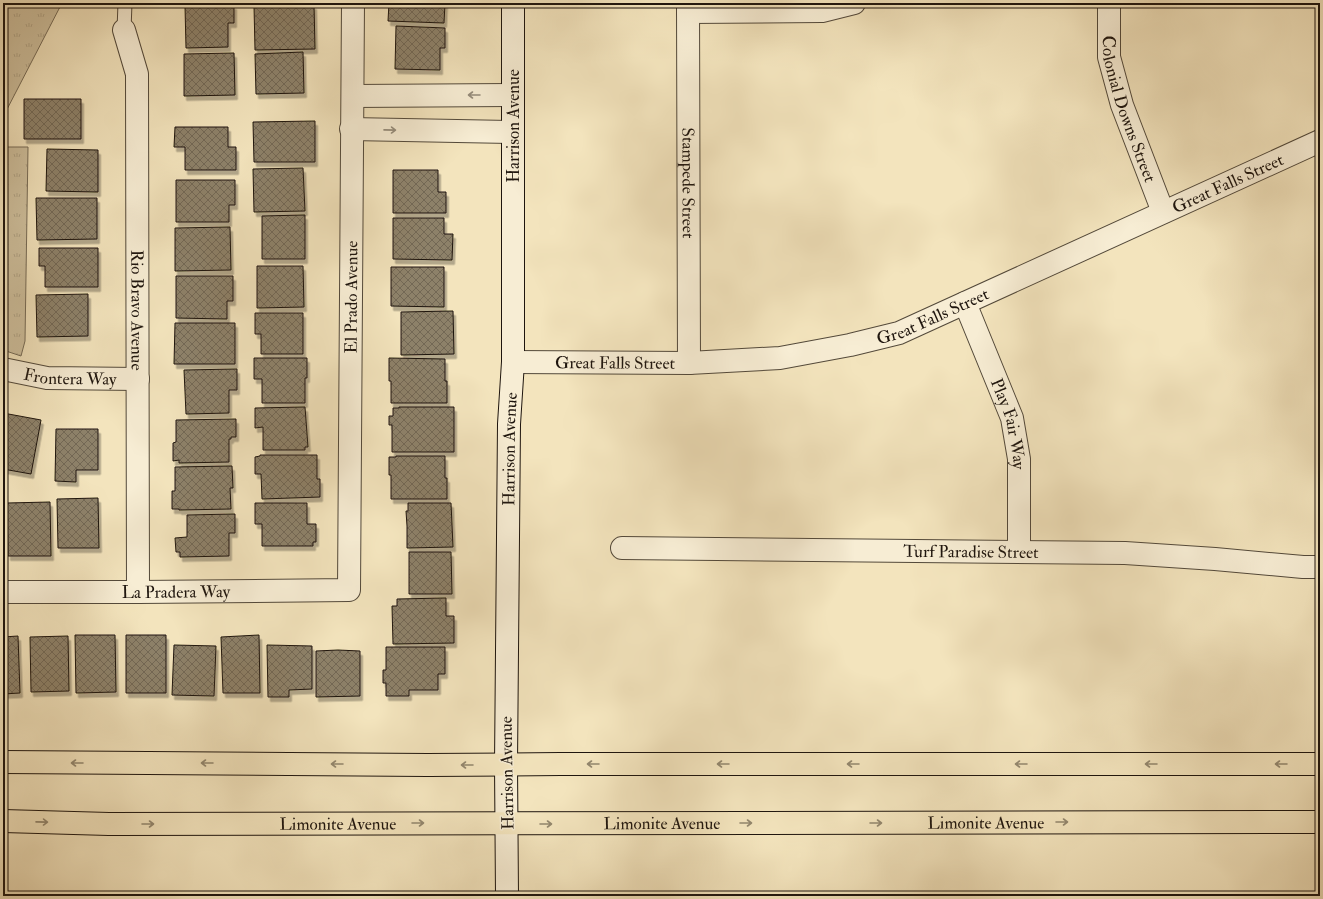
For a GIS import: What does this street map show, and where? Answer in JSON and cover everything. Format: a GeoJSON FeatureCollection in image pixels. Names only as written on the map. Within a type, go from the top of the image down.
{"type":"FeatureCollection","features":[{"type":"Feature","properties":{"kind":"main road"},"geometry":{"type":"LineString","coordinates":[[3,762],[506,764],[1320,764]]}},
{"type":"Feature","properties":{"kind":"main road","name":"Limonite Avenue"},"geometry":{"type":"LineString","coordinates":[[3,822],[109,824],[1320,822]]}},
{"type":"Feature","properties":{"kind":"street","name":"El Prado Avenue"},"geometry":{"type":"LineString","coordinates":[[349,590],[353,3]]}},
{"type":"Feature","properties":{"kind":"street","name":"Harrison Avenue"},"geometry":{"type":"LineString","coordinates":[[507,896],[506,764],[509,424],[513,362],[513,3]]}},
{"type":"Feature","properties":{"kind":"street"},"geometry":{"type":"LineString","coordinates":[[688,7],[822,11],[854,3]]}},
{"type":"Feature","properties":{"kind":"street","name":"Colonial Downs Street"},"geometry":{"type":"LineString","coordinates":[[1109,3],[1110,57],[1122,104],[1163,212]]}},
{"type":"Feature","properties":{"kind":"street","name":"Stampede Street"},"geometry":{"type":"LineString","coordinates":[[688,7],[689,363]]}},
{"type":"Feature","properties":{"kind":"street","name":"Rio Bravo Avenue"},"geometry":{"type":"LineString","coordinates":[[124,30],[137,74],[138,592]]}},
{"type":"Feature","properties":{"kind":"street"},"geometry":{"type":"LineString","coordinates":[[353,96],[513,95]]}},
{"type":"Feature","properties":{"kind":"street"},"geometry":{"type":"LineString","coordinates":[[351,129],[513,132]]}},
{"type":"Feature","properties":{"kind":"street","name":"Great Falls Street"},"geometry":{"type":"LineString","coordinates":[[513,362],[689,363],[780,358],[899,333],[1320,141]]}},
{"type":"Feature","properties":{"kind":"street","name":"Play Fair Way"},"geometry":{"type":"LineString","coordinates":[[965,303],[1012,418],[1019,459],[1019,552]]}},
{"type":"Feature","properties":{"kind":"street","name":"Frontera Way"},"geometry":{"type":"LineString","coordinates":[[3,369],[47,378],[138,379]]}},
{"type":"Feature","properties":{"kind":"street","name":"Turf Paradise Street"},"geometry":{"type":"LineString","coordinates":[[622,548],[1125,553],[1303,567],[1320,567]]}},
{"type":"Feature","properties":{"kind":"street","name":"La Pradera Way"},"geometry":{"type":"LineString","coordinates":[[3,592],[349,590]]}},
{"type":"Feature","properties":{"kind":"lane"},"geometry":{"type":"LineString","coordinates":[[124,30],[125,3]]}},
{"type":"Feature","properties":{"kind":"green space"},"geometry":{"type":"Polygon","coordinates":[[[3,3],[62,3],[3,117],[3,3]]]}},
{"type":"Feature","properties":{"kind":"green space"},"geometry":{"type":"Polygon","coordinates":[[[3,147],[28,147],[25,341],[21,356],[3,350],[3,147]]]}},
{"type":"Feature","properties":{"kind":"building"},"geometry":{"type":"Polygon","coordinates":[[[389,3],[445,3],[444,23],[388,21],[389,3]]]}},
{"type":"Feature","properties":{"kind":"building"},"geometry":{"type":"Polygon","coordinates":[[[234,5],[234,23],[228,23],[228,47],[186,48],[185,6],[234,5]]]}},
{"type":"Feature","properties":{"kind":"building"},"geometry":{"type":"Polygon","coordinates":[[[314,5],[315,49],[255,50],[254,6],[314,5]]]}},
{"type":"Feature","properties":{"kind":"building"},"geometry":{"type":"Polygon","coordinates":[[[396,26],[445,28],[445,48],[440,48],[440,70],[395,69],[396,26]]]}},
{"type":"Feature","properties":{"kind":"building"},"geometry":{"type":"Polygon","coordinates":[[[303,52],[304,93],[256,94],[255,54],[303,52]]]}},
{"type":"Feature","properties":{"kind":"building"},"geometry":{"type":"Polygon","coordinates":[[[234,53],[235,95],[184,96],[184,54],[234,53]]]}},
{"type":"Feature","properties":{"kind":"building"},"geometry":{"type":"Polygon","coordinates":[[[24,99],[81,99],[81,139],[24,139],[24,99]]]}},
{"type":"Feature","properties":{"kind":"building"},"geometry":{"type":"Polygon","coordinates":[[[315,121],[315,162],[254,162],[253,122],[315,121]]]}},
{"type":"Feature","properties":{"kind":"building"},"geometry":{"type":"Polygon","coordinates":[[[175,127],[228,127],[228,147],[236,147],[236,170],[185,170],[185,147],[174,147],[175,127]]]}},
{"type":"Feature","properties":{"kind":"building"},"geometry":{"type":"Polygon","coordinates":[[[47,149],[98,150],[98,192],[46,191],[47,149]]]}},
{"type":"Feature","properties":{"kind":"building"},"geometry":{"type":"Polygon","coordinates":[[[303,168],[305,211],[254,212],[253,169],[303,168]]]}},
{"type":"Feature","properties":{"kind":"building"},"geometry":{"type":"Polygon","coordinates":[[[393,170],[438,170],[438,192],[446,192],[446,213],[393,213],[393,170]]]}},
{"type":"Feature","properties":{"kind":"building"},"geometry":{"type":"Polygon","coordinates":[[[176,180],[235,180],[235,205],[229,205],[229,222],[176,222],[176,180]]]}},
{"type":"Feature","properties":{"kind":"building"},"geometry":{"type":"Polygon","coordinates":[[[36,198],[97,198],[97,239],[37,240],[36,198]]]}},
{"type":"Feature","properties":{"kind":"building"},"geometry":{"type":"Polygon","coordinates":[[[305,215],[305,259],[262,259],[262,216],[305,215]]]}},
{"type":"Feature","properties":{"kind":"building"},"geometry":{"type":"Polygon","coordinates":[[[393,218],[444,218],[444,234],[453,234],[452,260],[393,259],[393,218]]]}},
{"type":"Feature","properties":{"kind":"building"},"geometry":{"type":"Polygon","coordinates":[[[230,227],[231,270],[175,271],[175,228],[230,227]]]}},
{"type":"Feature","properties":{"kind":"building"},"geometry":{"type":"Polygon","coordinates":[[[39,248],[98,248],[98,287],[45,287],[45,266],[39,266],[39,248]]]}},
{"type":"Feature","properties":{"kind":"building"},"geometry":{"type":"Polygon","coordinates":[[[257,266],[303,266],[304,307],[257,308],[257,266]]]}},
{"type":"Feature","properties":{"kind":"building"},"geometry":{"type":"Polygon","coordinates":[[[391,267],[444,267],[444,307],[391,306],[391,267]]]}},
{"type":"Feature","properties":{"kind":"building"},"geometry":{"type":"Polygon","coordinates":[[[176,276],[233,276],[233,301],[227,301],[227,319],[176,318],[176,276]]]}},
{"type":"Feature","properties":{"kind":"building"},"geometry":{"type":"Polygon","coordinates":[[[88,294],[88,336],[37,337],[36,295],[88,294]]]}},
{"type":"Feature","properties":{"kind":"building"},"geometry":{"type":"Polygon","coordinates":[[[453,311],[454,354],[401,355],[401,312],[453,311]]]}},
{"type":"Feature","properties":{"kind":"building"},"geometry":{"type":"Polygon","coordinates":[[[255,313],[303,313],[303,354],[261,354],[261,334],[255,334],[255,313]]]}},
{"type":"Feature","properties":{"kind":"building"},"geometry":{"type":"Polygon","coordinates":[[[175,323],[235,323],[235,364],[174,364],[175,323]]]}},
{"type":"Feature","properties":{"kind":"building"},"geometry":{"type":"Polygon","coordinates":[[[254,358],[307,358],[305,403],[262,403],[262,379],[254,379],[254,358]]]}},
{"type":"Feature","properties":{"kind":"building"},"geometry":{"type":"Polygon","coordinates":[[[389,358],[445,359],[447,403],[391,403],[389,358]]]}},
{"type":"Feature","properties":{"kind":"building"},"geometry":{"type":"Polygon","coordinates":[[[237,369],[237,390],[229,390],[229,413],[186,414],[184,370],[237,369]]]}},
{"type":"Feature","properties":{"kind":"building"},"geometry":{"type":"Polygon","coordinates":[[[305,407],[308,447],[305,447],[305,450],[263,450],[263,427],[255,428],[255,408],[305,407]]]}},
{"type":"Feature","properties":{"kind":"building"},"geometry":{"type":"Polygon","coordinates":[[[454,407],[454,452],[392,452],[392,425],[389,425],[389,416],[393,416],[393,408],[454,407]]]}},
{"type":"Feature","properties":{"kind":"building"},"geometry":{"type":"Polygon","coordinates":[[[3,413],[41,420],[31,474],[3,469],[3,413]]]}},
{"type":"Feature","properties":{"kind":"building"},"geometry":{"type":"Polygon","coordinates":[[[236,419],[236,437],[231,437],[231,439],[229,439],[229,462],[179,463],[179,460],[173,461],[173,443],[176,442],[176,420],[236,419]]]}},
{"type":"Feature","properties":{"kind":"building"},"geometry":{"type":"Polygon","coordinates":[[[56,429],[98,429],[98,470],[76,470],[76,482],[55,481],[56,429]]]}},
{"type":"Feature","properties":{"kind":"building"},"geometry":{"type":"Polygon","coordinates":[[[260,455],[317,455],[317,479],[320,479],[320,497],[262,499],[261,474],[255,474],[255,457],[260,455]]]}},
{"type":"Feature","properties":{"kind":"building"},"geometry":{"type":"Polygon","coordinates":[[[445,456],[447,499],[391,499],[389,457],[445,456]]]}},
{"type":"Feature","properties":{"kind":"building"},"geometry":{"type":"Polygon","coordinates":[[[232,466],[233,488],[230,488],[231,509],[172,509],[172,491],[175,491],[175,467],[232,466]]]}},
{"type":"Feature","properties":{"kind":"building"},"geometry":{"type":"Polygon","coordinates":[[[98,498],[99,548],[58,548],[57,499],[98,498]]]}},
{"type":"Feature","properties":{"kind":"building"},"geometry":{"type":"Polygon","coordinates":[[[50,502],[51,556],[8,556],[7,503],[50,502]]]}},
{"type":"Feature","properties":{"kind":"building"},"geometry":{"type":"Polygon","coordinates":[[[255,503],[307,503],[307,524],[316,524],[316,542],[313,542],[313,546],[262,546],[262,524],[255,524],[255,503]]]}},
{"type":"Feature","properties":{"kind":"building"},"geometry":{"type":"Polygon","coordinates":[[[408,503],[451,503],[453,547],[407,548],[406,511],[408,511],[408,503]]]}},
{"type":"Feature","properties":{"kind":"building"},"geometry":{"type":"Polygon","coordinates":[[[235,514],[235,533],[229,533],[229,556],[180,557],[180,552],[176,552],[175,538],[187,537],[187,515],[235,514]]]}},
{"type":"Feature","properties":{"kind":"building"},"geometry":{"type":"Polygon","coordinates":[[[409,552],[451,552],[452,594],[409,594],[409,552]]]}},
{"type":"Feature","properties":{"kind":"building"},"geometry":{"type":"Polygon","coordinates":[[[446,598],[446,616],[454,616],[454,643],[393,644],[392,606],[397,606],[397,599],[446,598]]]}},
{"type":"Feature","properties":{"kind":"building"},"geometry":{"type":"Polygon","coordinates":[[[75,635],[115,635],[116,692],[76,693],[75,635]]]}},
{"type":"Feature","properties":{"kind":"building"},"geometry":{"type":"Polygon","coordinates":[[[126,635],[166,635],[166,693],[126,693],[126,635]]]}},
{"type":"Feature","properties":{"kind":"building"},"geometry":{"type":"Polygon","coordinates":[[[259,635],[260,693],[223,693],[221,637],[259,635]]]}},
{"type":"Feature","properties":{"kind":"building"},"geometry":{"type":"Polygon","coordinates":[[[18,636],[20,693],[3,694],[3,637],[18,636]]]}},
{"type":"Feature","properties":{"kind":"building"},"geometry":{"type":"Polygon","coordinates":[[[68,636],[69,691],[31,692],[30,637],[68,636]]]}},
{"type":"Feature","properties":{"kind":"building"},"geometry":{"type":"Polygon","coordinates":[[[174,645],[216,646],[214,696],[172,695],[174,645]]]}},
{"type":"Feature","properties":{"kind":"building"},"geometry":{"type":"Polygon","coordinates":[[[267,645],[312,646],[312,689],[289,690],[289,697],[268,697],[267,645]]]}},
{"type":"Feature","properties":{"kind":"building"},"geometry":{"type":"Polygon","coordinates":[[[386,647],[445,647],[445,674],[438,674],[438,690],[409,690],[409,696],[386,696],[386,683],[383,683],[383,670],[386,670],[386,647]]]}},
{"type":"Feature","properties":{"kind":"building"},"geometry":{"type":"Polygon","coordinates":[[[316,651],[360,651],[360,696],[316,697],[316,651]]]}}]}
